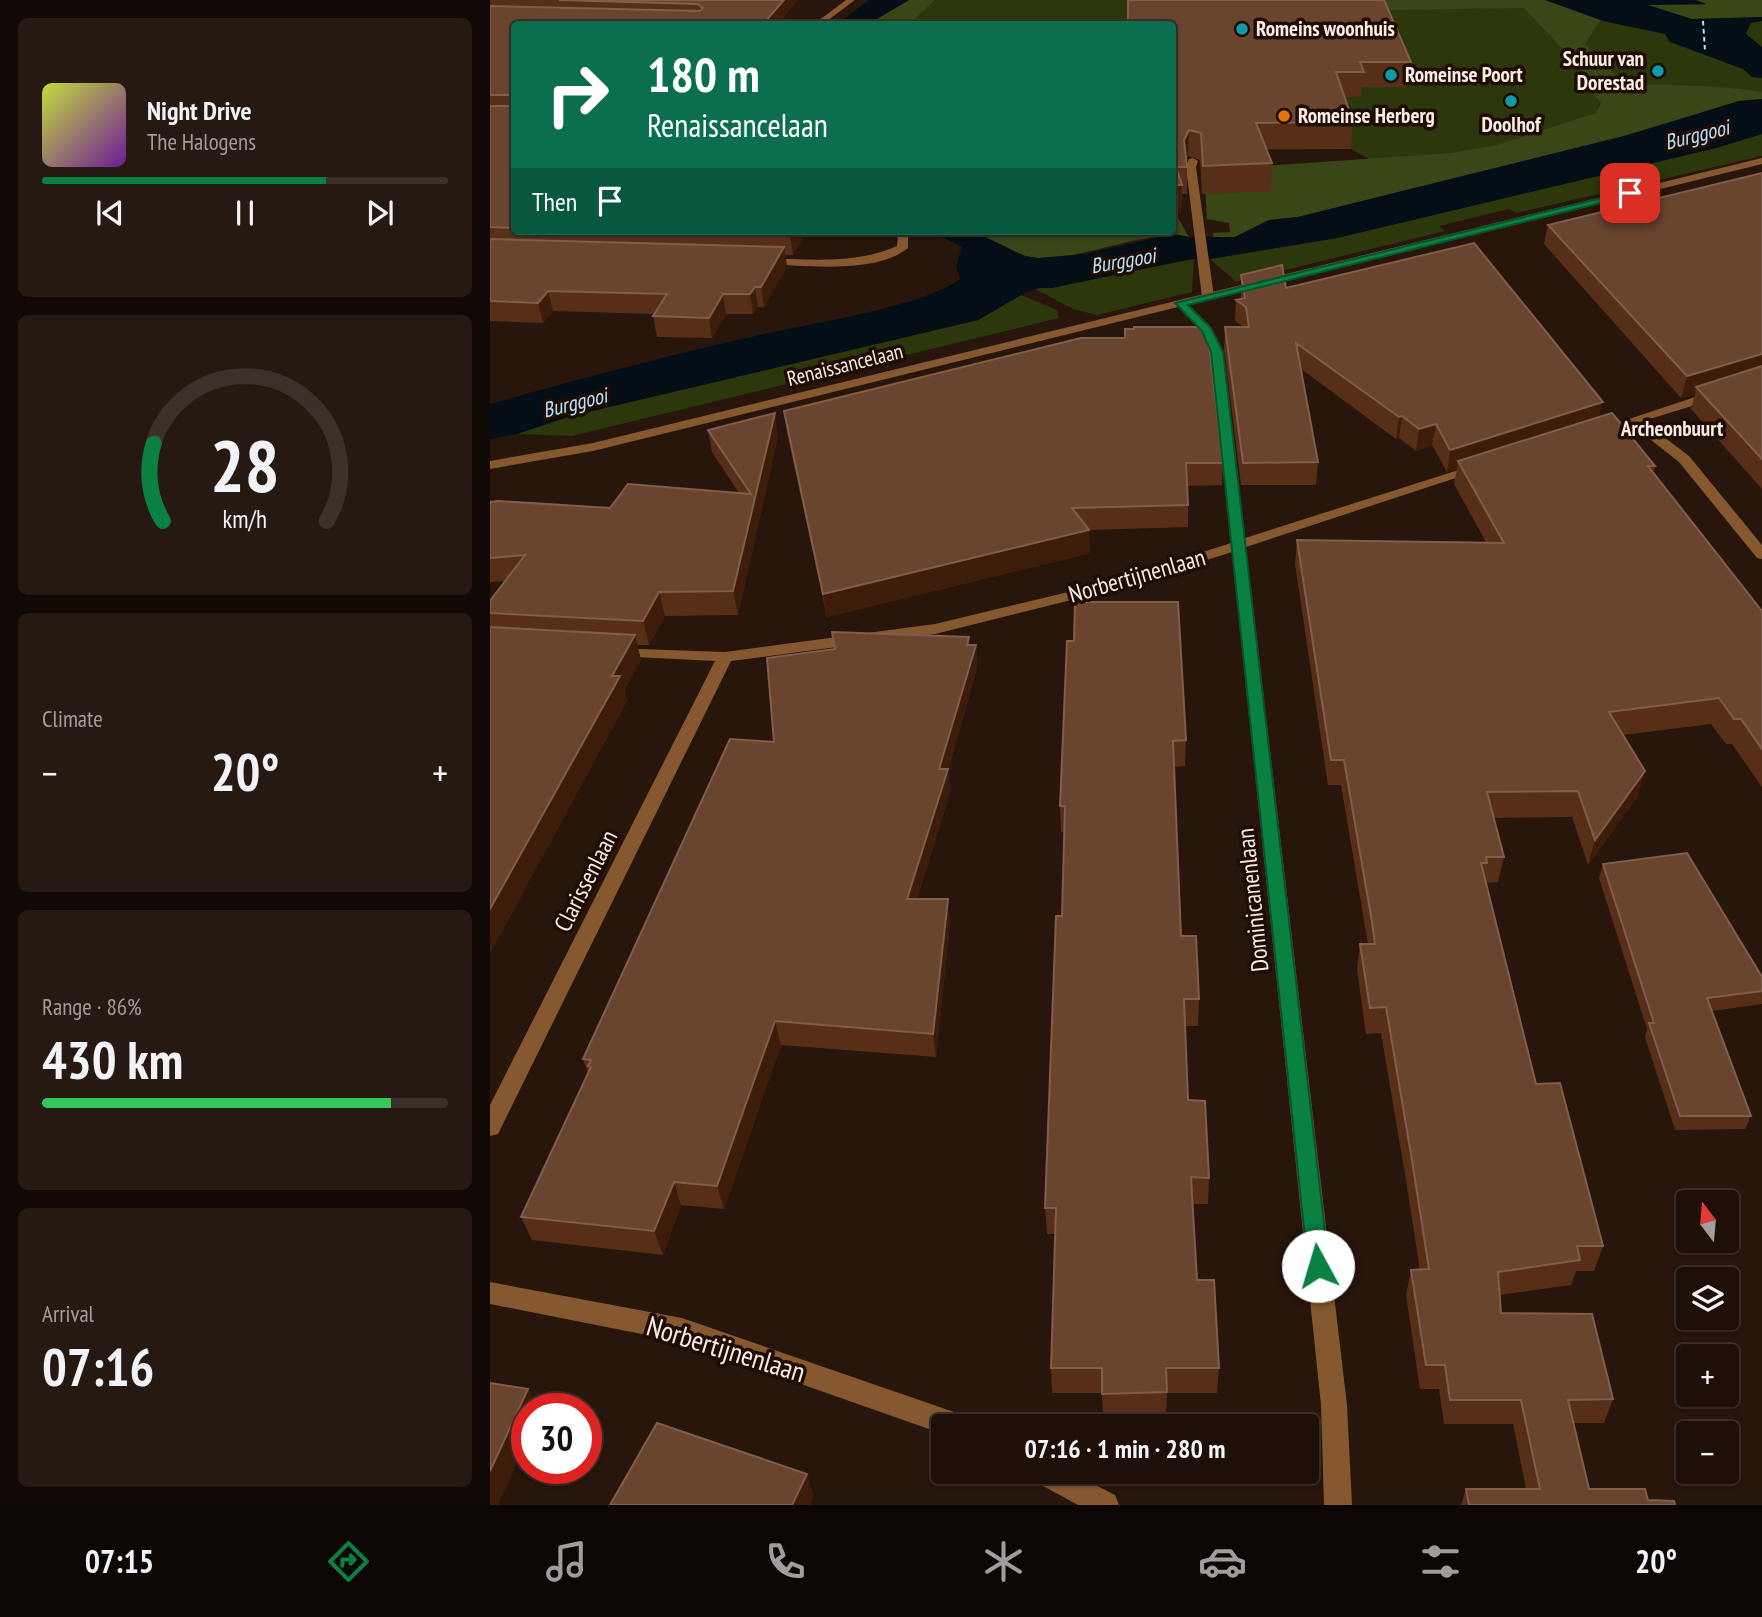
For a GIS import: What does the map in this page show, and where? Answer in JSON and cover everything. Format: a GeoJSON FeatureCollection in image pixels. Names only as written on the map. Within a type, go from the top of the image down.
{"type":"FeatureCollection","features":[{"type":"Feature","properties":{"kind":"street"},"geometry":{"type":"LineString","coordinates":[[822,21],[851,0]]}},
{"type":"Feature","properties":{"kind":"street","name":"Renaissancelaan"},"geometry":{"type":"LineString","coordinates":[[490,464],[593,447],[1762,161]]}},
{"type":"Feature","properties":{"kind":"street"},"geometry":{"type":"LineString","coordinates":[[1193,162],[1191,167],[1208,297]]}},
{"type":"Feature","properties":{"kind":"street"},"geometry":{"type":"LineString","coordinates":[[752,260],[848,262],[885,257],[902,248],[904,237],[901,235]]}},
{"type":"Feature","properties":{"kind":"street","name":"Dominicanenlaan"},"geometry":{"type":"LineString","coordinates":[[1180,303],[1207,330],[1217,352],[1334,1405],[1338,1505]]}},
{"type":"Feature","properties":{"kind":"street"},"geometry":{"type":"LineString","coordinates":[[1580,437],[1723,391]]}},
{"type":"Feature","properties":{"kind":"street"},"geometry":{"type":"LineString","coordinates":[[1633,420],[1684,459],[1762,555]]}},
{"type":"Feature","properties":{"kind":"street","name":"Norbertijnenlaan"},"geometry":{"type":"LineString","coordinates":[[601,650],[725,657],[935,629],[1107,587],[1488,466]]}},
{"type":"Feature","properties":{"kind":"street","name":"Clarissenlaan"},"geometry":{"type":"LineString","coordinates":[[490,1127],[725,657]]}},
{"type":"Feature","properties":{"kind":"street","name":"Norbertijnenlaan"},"geometry":{"type":"LineString","coordinates":[[490,1293],[682,1331],[931,1417]]}},
{"type":"Feature","properties":{"kind":"street"},"geometry":{"type":"LineString","coordinates":[[1066,1484],[1105,1505]]}},
{"type":"Feature","properties":{"kind":"green space"},"geometry":{"type":"Polygon","coordinates":[[[909,0],[935,0],[913,21],[873,21],[909,0]]]}},
{"type":"Feature","properties":{"kind":"green space"},"geometry":{"type":"Polygon","coordinates":[[[935,0],[1762,0],[1762,119],[1431,195],[1351,149],[1176,150],[1176,21],[913,21],[935,0]]]}},
{"type":"Feature","properties":{"kind":"green space"},"geometry":{"type":"Polygon","coordinates":[[[1286,0],[1545,0],[1601,19],[1585,44],[1619,78],[1589,77],[1524,8],[1390,10],[1361,1],[1286,0]]]}},
{"type":"Feature","properties":{"kind":"green space"},"geometry":{"type":"Polygon","coordinates":[[[1695,0],[1762,0],[1762,17],[1692,19],[1648,5],[1707,5],[1695,0]]]}},
{"type":"Feature","properties":{"kind":"green space"},"geometry":{"type":"Polygon","coordinates":[[[1586,85],[1718,87],[1762,92],[1762,99],[1739,101],[1625,136],[1298,217],[1269,220],[1235,237],[1213,238],[1213,233],[1230,232],[1229,223],[1207,219],[1204,170],[1451,153],[1497,145],[1596,113],[1601,103],[1586,85]]]}},
{"type":"Feature","properties":{"kind":"green space"},"geometry":{"type":"Polygon","coordinates":[[[1762,134],[1762,156],[1516,213],[1509,209],[1439,226],[1445,231],[1236,282],[1210,259],[1337,238],[1716,148],[1762,134]]]}},
{"type":"Feature","properties":{"kind":"green space"},"geometry":{"type":"Polygon","coordinates":[[[1176,218],[1178,218],[1189,237],[1173,235],[1176,235],[1176,218]]]}},
{"type":"Feature","properties":{"kind":"green space"},"geometry":{"type":"Polygon","coordinates":[[[981,235],[1173,235],[1056,257],[1030,257],[981,235]]]}},
{"type":"Feature","properties":{"kind":"green space"},"geometry":{"type":"Polygon","coordinates":[[[1194,259],[1192,292],[1097,315],[1073,309],[1035,289],[1194,259]]]}},
{"type":"Feature","properties":{"kind":"green space"},"geometry":{"type":"Polygon","coordinates":[[[1021,295],[1057,310],[1059,318],[572,436],[517,434],[571,416],[978,320],[1021,295]]]}},
{"type":"Feature","properties":{"kind":"water"},"geometry":{"type":"Polygon","coordinates":[[[869,0],[909,0],[873,21],[841,21],[869,0]]]}},
{"type":"Feature","properties":{"kind":"water"},"geometry":{"type":"Polygon","coordinates":[[[1545,0],[1695,0],[1707,4],[1648,5],[1692,19],[1762,17],[1762,21],[1751,23],[1746,34],[1762,47],[1762,78],[1752,77],[1743,69],[1670,42],[1665,34],[1603,21],[1545,0]]]}},
{"type":"Feature","properties":{"kind":"water","name":"Burggooi"},"geometry":{"type":"Polygon","coordinates":[[[1762,99],[1762,134],[1716,148],[1337,238],[1210,259],[1191,259],[1052,288],[1038,288],[978,320],[571,416],[517,434],[490,439],[490,404],[692,351],[892,306],[942,289],[960,279],[956,266],[962,247],[938,235],[981,235],[1025,256],[1038,258],[1085,254],[1170,235],[1235,237],[1269,220],[1298,217],[1624,136],[1739,101],[1762,99]]]}},
{"type":"Feature","properties":{"kind":"building"},"geometry":{"type":"Polygon","coordinates":[[[559,0],[784,0],[766,21],[511,21],[511,100],[510,95],[490,95],[490,6],[700,11],[703,8],[697,4],[559,0]]]}},
{"type":"Feature","properties":{"kind":"building"},"geometry":{"type":"Polygon","coordinates":[[[1128,0],[1384,0],[1411,62],[1360,62],[1364,72],[1336,72],[1353,122],[1256,123],[1272,163],[1203,166],[1201,133],[1189,130],[1184,140],[1187,167],[1176,167],[1176,21],[1128,21],[1128,0]]]}},
{"type":"Feature","properties":{"kind":"building"},"geometry":{"type":"Polygon","coordinates":[[[490,106],[510,106],[511,228],[490,227],[490,106]]]}},
{"type":"Feature","properties":{"kind":"building"},"geometry":{"type":"Polygon","coordinates":[[[1176,167],[1182,185],[1176,185],[1176,167]]]}},
{"type":"Feature","properties":{"kind":"building"},"geometry":{"type":"Polygon","coordinates":[[[1762,173],[1762,354],[1687,376],[1548,225],[1762,173]]]}},
{"type":"Feature","properties":{"kind":"building"},"geometry":{"type":"Polygon","coordinates":[[[490,239],[784,247],[761,287],[755,287],[750,294],[723,294],[709,318],[653,316],[667,294],[548,291],[538,303],[490,301],[490,239]]]}},
{"type":"Feature","properties":{"kind":"building"},"geometry":{"type":"Polygon","coordinates":[[[1474,243],[1603,402],[1450,450],[1436,424],[1419,429],[1296,343],[1318,462],[1243,463],[1225,327],[1249,327],[1246,307],[1236,300],[1245,298],[1241,275],[1282,265],[1286,288],[1474,243]]]}},
{"type":"Feature","properties":{"kind":"building"},"geometry":{"type":"Polygon","coordinates":[[[1207,327],[1223,463],[1186,463],[1188,505],[1072,508],[1089,530],[823,594],[784,411],[1081,338],[1125,338],[1125,329],[1207,327]]]}},
{"type":"Feature","properties":{"kind":"building"},"geometry":{"type":"Polygon","coordinates":[[[1762,366],[1762,459],[1696,387],[1762,366]]]}},
{"type":"Feature","properties":{"kind":"building"},"geometry":{"type":"Polygon","coordinates":[[[775,413],[733,591],[659,592],[643,621],[490,613],[490,601],[525,555],[490,558],[490,502],[610,508],[628,484],[751,494],[708,430],[775,413]]]}},
{"type":"Feature","properties":{"kind":"building"},"geometry":{"type":"Polygon","coordinates":[[[1612,413],[1655,466],[1648,466],[1762,611],[1762,749],[1741,719],[1734,719],[1719,698],[1609,712],[1645,771],[1595,840],[1578,791],[1487,792],[1504,857],[1486,857],[1487,863],[1481,863],[1536,1084],[1560,1083],[1603,1246],[1577,1246],[1580,1260],[1498,1272],[1501,1313],[1592,1314],[1613,1399],[1568,1400],[1589,1489],[1645,1489],[1648,1500],[1674,1501],[1675,1505],[1469,1505],[1466,1489],[1540,1489],[1521,1400],[1450,1400],[1445,1365],[1426,1365],[1411,1270],[1429,1269],[1386,1007],[1370,1008],[1360,944],[1375,944],[1372,922],[1344,760],[1331,760],[1297,540],[1504,543],[1458,461],[1612,413]]]}},
{"type":"Feature","properties":{"kind":"building"},"geometry":{"type":"Polygon","coordinates":[[[1075,602],[1178,602],[1186,740],[1173,741],[1181,936],[1196,936],[1199,999],[1184,999],[1188,1100],[1205,1101],[1209,1178],[1191,1177],[1197,1280],[1214,1280],[1219,1368],[1166,1368],[1167,1392],[1102,1394],[1102,1368],[1051,1368],[1056,1208],[1045,1208],[1056,916],[1062,916],[1065,806],[1060,806],[1067,641],[1074,641],[1075,602]]]}},
{"type":"Feature","properties":{"kind":"building"},"geometry":{"type":"Polygon","coordinates":[[[490,627],[635,635],[612,676],[620,676],[490,909],[490,627]]]}},
{"type":"Feature","properties":{"kind":"building"},"geometry":{"type":"Polygon","coordinates":[[[832,632],[969,637],[967,645],[976,645],[939,769],[948,769],[907,899],[948,899],[933,1034],[775,1021],[717,1186],[674,1182],[654,1231],[521,1217],[591,1067],[588,1066],[591,1060],[583,1059],[730,739],[774,742],[767,658],[835,649],[832,632]]]}},
{"type":"Feature","properties":{"kind":"building"},"geometry":{"type":"Polygon","coordinates":[[[1687,853],[1762,977],[1762,991],[1707,998],[1751,1116],[1680,1116],[1649,1023],[1654,1023],[1603,864],[1687,853]]]}},
{"type":"Feature","properties":{"kind":"building"},"geometry":{"type":"Polygon","coordinates":[[[490,1383],[528,1389],[526,1393],[511,1393],[511,1426],[490,1471],[490,1383]]]}},
{"type":"Feature","properties":{"kind":"building"},"geometry":{"type":"Polygon","coordinates":[[[657,1423],[807,1474],[792,1505],[610,1505],[657,1423]]]}},
{"type":"Feature","properties":{"kind":"ferry route"},"geometry":{"type":"LineString","coordinates":[[1703,21],[1705,51]]}},
{"type":"Feature","properties":{"kind":"place","name":"Romeins woonhuis"},"geometry":{"type":"Point","coordinates":[1242,29]}},
{"type":"Feature","properties":{"kind":"place","name":"Schuur van Dorestad"},"geometry":{"type":"Point","coordinates":[1658,71]}},
{"type":"Feature","properties":{"kind":"place","name":"Romeinse Poort"},"geometry":{"type":"Point","coordinates":[1391,75]}},
{"type":"Feature","properties":{"kind":"place","name":"Doolhof"},"geometry":{"type":"Point","coordinates":[1511,101]}},
{"type":"Feature","properties":{"kind":"place","name":"Romeinse Herberg"},"geometry":{"type":"Point","coordinates":[1284,116]}},
{"type":"Feature","properties":{"kind":"district","name":"Archeonbuurt"},"geometry":{"type":"Point","coordinates":[1672,429]}},
{"type":"Feature","properties":{"kind":"route"},"geometry":{"type":"LineString","coordinates":[[1318,1266],[1217,352],[1207,330],[1180,303],[1630,193]]}}]}
